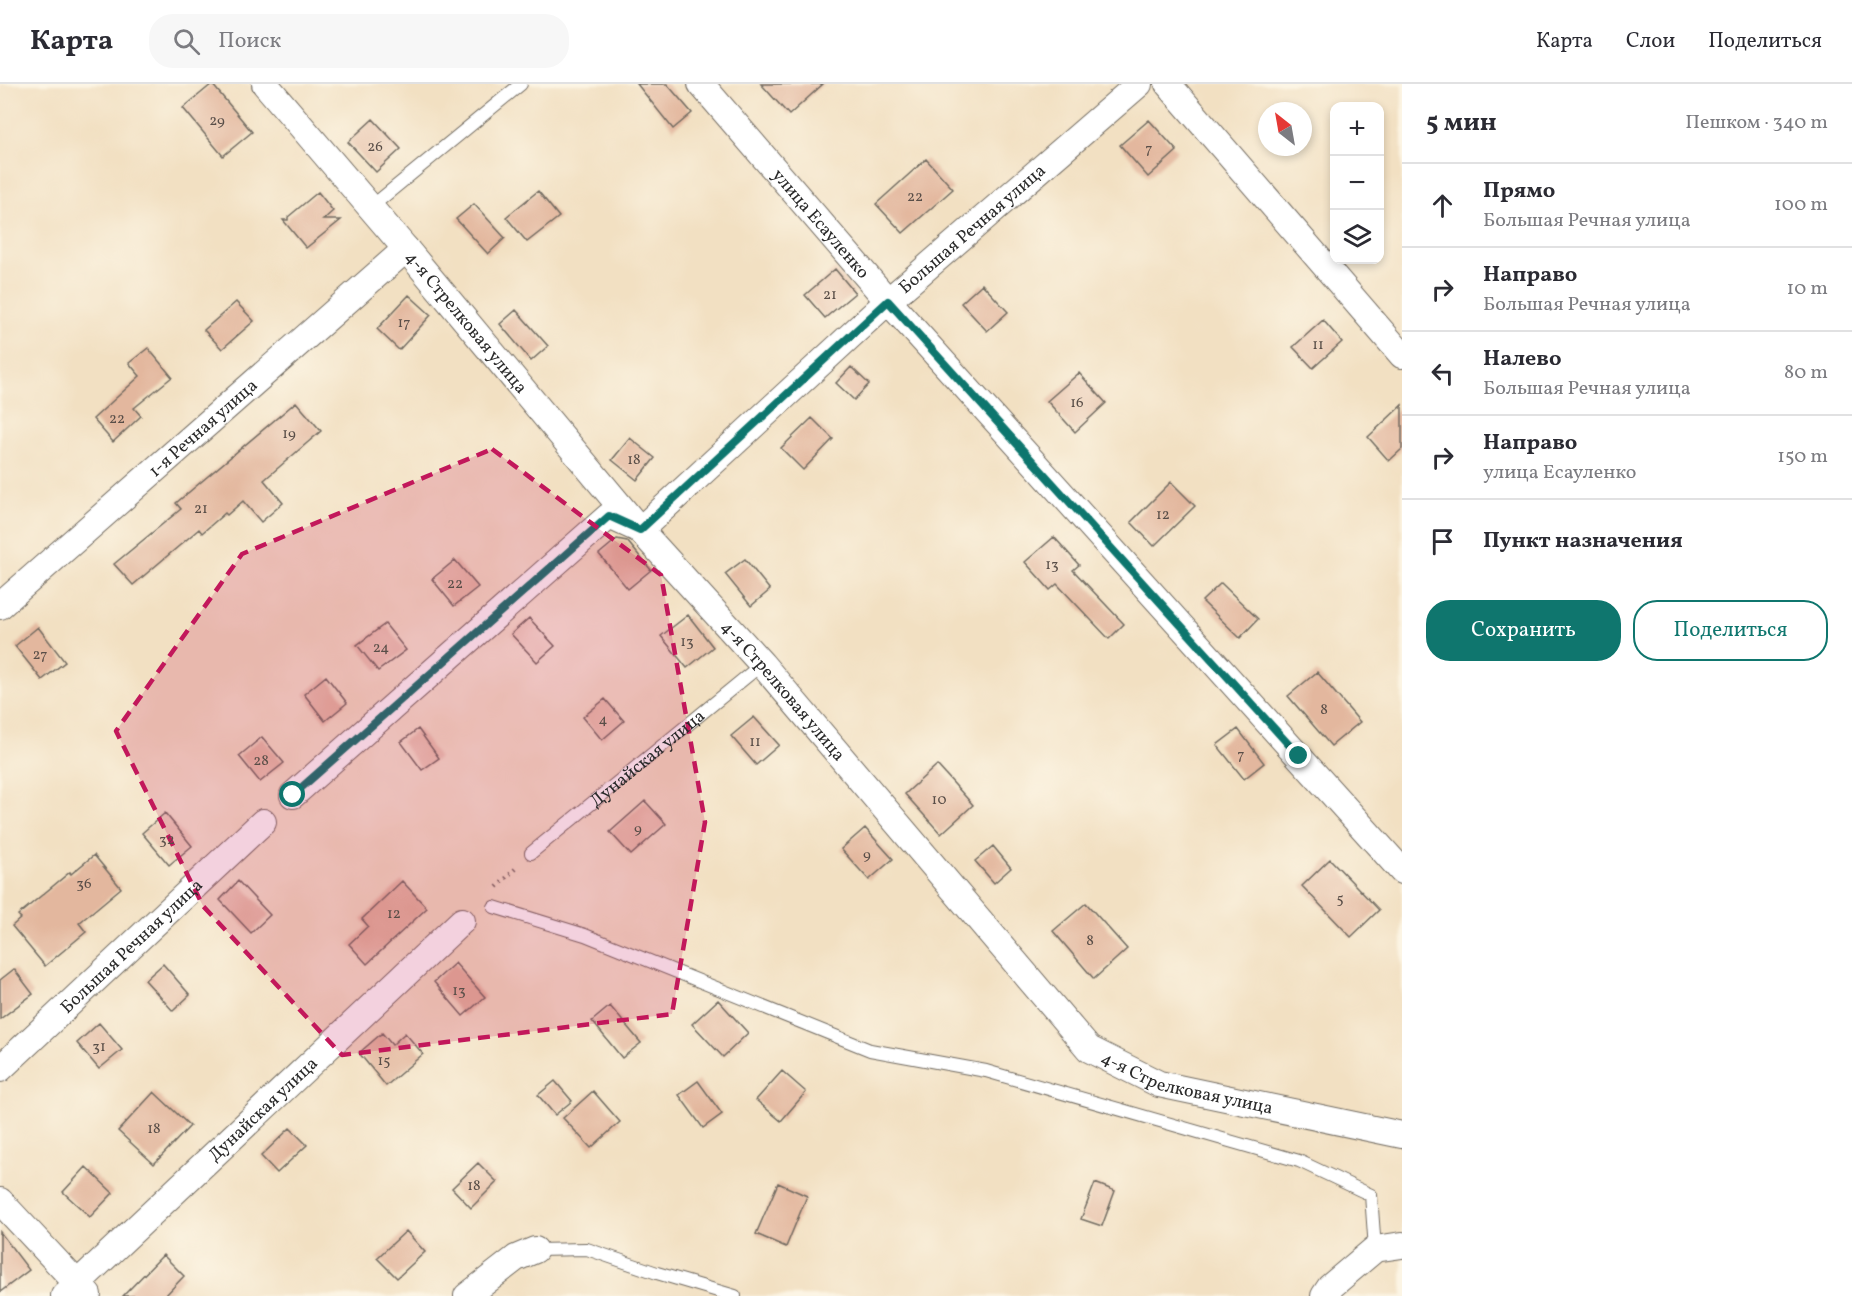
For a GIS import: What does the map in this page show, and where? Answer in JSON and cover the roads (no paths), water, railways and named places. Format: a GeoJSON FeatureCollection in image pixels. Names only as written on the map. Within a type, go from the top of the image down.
{"type":"FeatureCollection","features":[{"type":"Feature","properties":{"kind":"street","name":"4-я Стрелковая улица"},"geometry":{"type":"LineString","coordinates":[[265,84],[371,207],[640,530],[762,664],[1089,1049],[1159,1084],[1402,1135]]}},
{"type":"Feature","properties":{"kind":"street","name":"улица Есауленко"},"geometry":{"type":"LineString","coordinates":[[701,84],[888,301],[1402,871]]}},
{"type":"Feature","properties":{"kind":"street","name":"Большая Речная улица"},"geometry":{"type":"LineString","coordinates":[[640,530],[888,301],[1139,84]]}},
{"type":"Feature","properties":{"kind":"street"},"geometry":{"type":"LineString","coordinates":[[1168,84],[1402,355]]}},
{"type":"Feature","properties":{"kind":"street","name":"1-я Речная улица"},"geometry":{"type":"LineString","coordinates":[[0,606],[406,249]]}},
{"type":"Feature","properties":{"kind":"street"},"geometry":{"type":"LineString","coordinates":[[293,795],[609,516],[640,530]]}},
{"type":"Feature","properties":{"kind":"street","name":"Большая Речная улица"},"geometry":{"type":"LineString","coordinates":[[0,1069],[263,822]]}},
{"type":"Feature","properties":{"kind":"street","name":"Дунайская улица"},"geometry":{"type":"LineString","coordinates":[[77,1292],[462,921]]}},
{"type":"Feature","properties":{"kind":"street"},"geometry":{"type":"LineString","coordinates":[[0,1202],[77,1292]]}},
{"type":"Feature","properties":{"kind":"street"},"geometry":{"type":"LineString","coordinates":[[1330,1293],[1376,1249],[1402,1245]]}},
{"type":"Feature","properties":{"kind":"street"},"geometry":{"type":"LineString","coordinates":[[467,1296],[516,1258],[535,1251]]}},
{"type":"Feature","properties":{"kind":"lane"},"geometry":{"type":"LineString","coordinates":[[371,207],[521,84]]}},
{"type":"Feature","properties":{"kind":"lane","name":"Дунайская улица"},"geometry":{"type":"LineString","coordinates":[[531,853],[762,664]]}},
{"type":"Feature","properties":{"kind":"lane"},"geometry":{"type":"LineString","coordinates":[[494,907],[585,935],[870,1050],[986,1071],[1299,1161],[1371,1196],[1376,1249]]}},
{"type":"Feature","properties":{"kind":"lane"},"geometry":{"type":"LineString","coordinates":[[535,1251],[587,1250],[735,1296]]}}]}
